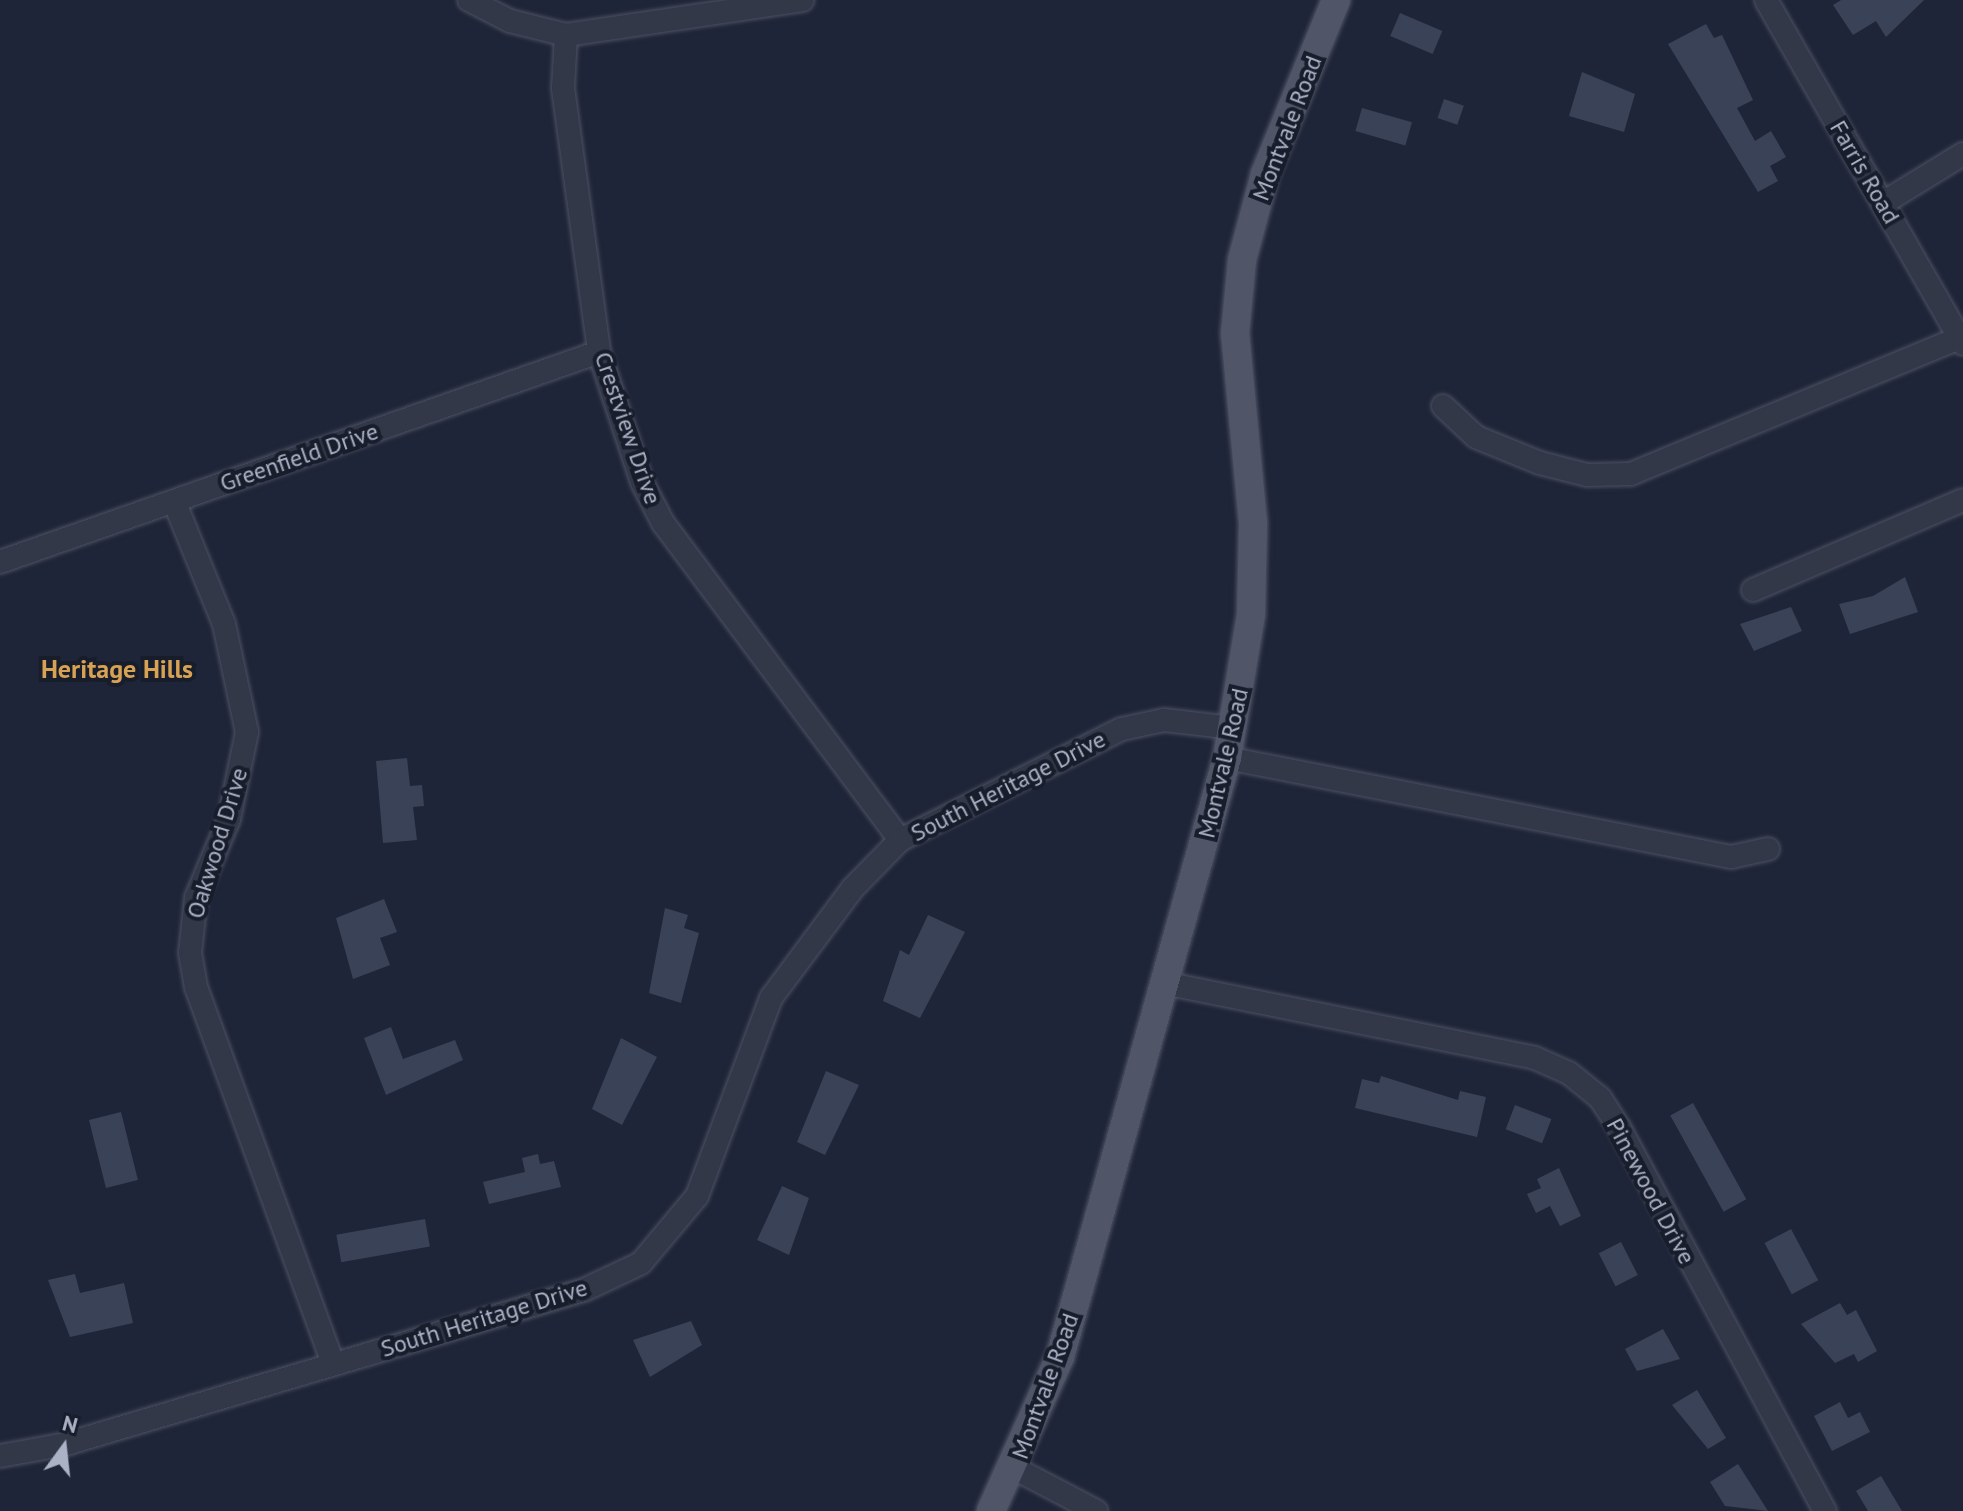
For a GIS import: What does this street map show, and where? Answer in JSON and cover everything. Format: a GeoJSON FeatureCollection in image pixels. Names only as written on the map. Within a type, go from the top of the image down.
{"type":"FeatureCollection","features":[{"type":"Feature","properties":{"kind":"main road","name":"Montvale Road"},"geometry":{"type":"LineString","coordinates":[[991,1511],[1014,1468],[1060,1357],[1169,984],[1227,758],[1251,614],[1253,523],[1235,334],[1242,260],[1265,174],[1336,0]]}},
{"type":"Feature","properties":{"kind":"street"},"geometry":{"type":"LineString","coordinates":[[469,0],[510,21],[566,35],[802,0]]}},
{"type":"Feature","properties":{"kind":"street","name":"Farris Road"},"geometry":{"type":"LineString","coordinates":[[1766,0],[1961,341]]}},
{"type":"Feature","properties":{"kind":"street","name":"Crestview Drive"},"geometry":{"type":"LineString","coordinates":[[566,35],[563,88],[599,352],[663,523],[900,840]]}},
{"type":"Feature","properties":{"kind":"street"},"geometry":{"type":"LineString","coordinates":[[1883,203],[1963,154]]}},
{"type":"Feature","properties":{"kind":"street"},"geometry":{"type":"LineString","coordinates":[[1443,406],[1476,437],[1540,463],[1587,475],[1631,474],[1961,341]]}},
{"type":"Feature","properties":{"kind":"street","name":"Greenfield Drive"},"geometry":{"type":"LineString","coordinates":[[0,562],[599,352]]}},
{"type":"Feature","properties":{"kind":"street"},"geometry":{"type":"LineString","coordinates":[[1753,590],[1963,500]]}},
{"type":"Feature","properties":{"kind":"street","name":"Oakwood Drive"},"geometry":{"type":"LineString","coordinates":[[174,501],[224,624],[247,732],[229,819],[196,898],[190,953],[196,987],[333,1364]]}},
{"type":"Feature","properties":{"kind":"street","name":"South Heritage Drive"},"geometry":{"type":"LineString","coordinates":[[0,1456],[66,1444],[584,1290],[641,1263],[671,1235],[697,1196],[771,998],[853,888],[900,840],[1122,729],[1164,720],[1233,728]]}},
{"type":"Feature","properties":{"kind":"street"},"geometry":{"type":"LineString","coordinates":[[1227,758],[1731,857],[1768,849]]}},
{"type":"Feature","properties":{"kind":"street","name":"Pinewood Drive"},"geometry":{"type":"LineString","coordinates":[[1169,984],[1535,1058],[1569,1073],[1600,1098],[1620,1129],[1825,1511]]}},
{"type":"Feature","properties":{"kind":"street"},"geometry":{"type":"LineString","coordinates":[[1014,1468],[1096,1511]]}},
{"type":"Feature","properties":{"kind":"building"},"geometry":{"type":"Polygon","coordinates":[[[1841,0],[1924,0],[1886,37],[1876,21],[1853,35],[1833,5],[1841,0]]]}},
{"type":"Feature","properties":{"kind":"building"},"geometry":{"type":"Polygon","coordinates":[[[1400,13],[1442,31],[1433,54],[1390,36],[1400,13]]]}},
{"type":"Feature","properties":{"kind":"building"},"geometry":{"type":"Polygon","coordinates":[[[1706,24],[1714,38],[1722,35],[1753,100],[1737,108],[1755,141],[1771,131],[1786,157],[1770,166],[1778,181],[1758,192],[1668,44],[1706,24]]]}},
{"type":"Feature","properties":{"kind":"building"},"geometry":{"type":"Polygon","coordinates":[[[1582,72],[1635,94],[1624,132],[1569,116],[1582,72]]]}},
{"type":"Feature","properties":{"kind":"building"},"geometry":{"type":"Polygon","coordinates":[[[1444,99],[1464,106],[1457,125],[1437,118],[1444,99]]]}},
{"type":"Feature","properties":{"kind":"building"},"geometry":{"type":"Polygon","coordinates":[[[1362,108],[1412,122],[1405,145],[1355,131],[1362,108]]]}},
{"type":"Feature","properties":{"kind":"building"},"geometry":{"type":"Polygon","coordinates":[[[1905,577],[1918,612],[1850,634],[1839,604],[1873,596],[1905,577]]]}},
{"type":"Feature","properties":{"kind":"building"},"geometry":{"type":"Polygon","coordinates":[[[1791,607],[1802,631],[1754,651],[1740,624],[1791,607]]]}},
{"type":"Feature","properties":{"kind":"building"},"geometry":{"type":"Polygon","coordinates":[[[407,758],[410,786],[422,785],[424,806],[413,807],[417,840],[383,843],[376,761],[407,758]]]}},
{"type":"Feature","properties":{"kind":"building"},"geometry":{"type":"Polygon","coordinates":[[[384,899],[397,932],[380,938],[390,965],[353,979],[336,918],[384,899]]]}},
{"type":"Feature","properties":{"kind":"building"},"geometry":{"type":"Polygon","coordinates":[[[665,908],[688,915],[684,928],[699,933],[681,1003],[649,993],[665,908]]]}},
{"type":"Feature","properties":{"kind":"building"},"geometry":{"type":"Polygon","coordinates":[[[928,915],[965,932],[920,1018],[883,1001],[900,950],[909,955],[928,915]]]}},
{"type":"Feature","properties":{"kind":"building"},"geometry":{"type":"Polygon","coordinates":[[[391,1027],[403,1059],[455,1040],[463,1060],[386,1095],[364,1038],[391,1027]]]}},
{"type":"Feature","properties":{"kind":"building"},"geometry":{"type":"Polygon","coordinates":[[[621,1038],[657,1057],[622,1125],[592,1109],[621,1038]]]}},
{"type":"Feature","properties":{"kind":"building"},"geometry":{"type":"Polygon","coordinates":[[[826,1071],[859,1085],[825,1155],[797,1142],[826,1071]]]}},
{"type":"Feature","properties":{"kind":"building"},"geometry":{"type":"Polygon","coordinates":[[[1381,1076],[1458,1100],[1460,1091],[1486,1097],[1477,1137],[1355,1108],[1362,1079],[1379,1083],[1381,1076]]]}},
{"type":"Feature","properties":{"kind":"building"},"geometry":{"type":"Polygon","coordinates":[[[1693,1103],[1746,1199],[1724,1212],[1670,1116],[1693,1103]]]}},
{"type":"Feature","properties":{"kind":"building"},"geometry":{"type":"Polygon","coordinates":[[[1515,1105],[1551,1119],[1542,1143],[1506,1129],[1515,1105]]]}},
{"type":"Feature","properties":{"kind":"building"},"geometry":{"type":"Polygon","coordinates":[[[121,1112],[138,1180],[106,1188],[89,1120],[121,1112]]]}},
{"type":"Feature","properties":{"kind":"building"},"geometry":{"type":"Polygon","coordinates":[[[538,1154],[540,1164],[554,1161],[561,1187],[489,1204],[483,1182],[525,1172],[522,1158],[538,1154]]]}},
{"type":"Feature","properties":{"kind":"building"},"geometry":{"type":"Polygon","coordinates":[[[1559,1168],[1581,1216],[1560,1226],[1550,1206],[1536,1213],[1527,1194],[1541,1188],[1537,1179],[1559,1168]]]}},
{"type":"Feature","properties":{"kind":"building"},"geometry":{"type":"Polygon","coordinates":[[[782,1186],[809,1198],[789,1255],[757,1240],[782,1186]]]}},
{"type":"Feature","properties":{"kind":"building"},"geometry":{"type":"Polygon","coordinates":[[[425,1219],[430,1247],[341,1262],[336,1235],[425,1219]]]}},
{"type":"Feature","properties":{"kind":"building"},"geometry":{"type":"Polygon","coordinates":[[[1791,1229],[1818,1280],[1792,1294],[1765,1243],[1791,1229]]]}},
{"type":"Feature","properties":{"kind":"building"},"geometry":{"type":"Polygon","coordinates":[[[1621,1242],[1638,1275],[1616,1286],[1599,1253],[1621,1242]]]}},
{"type":"Feature","properties":{"kind":"building"},"geometry":{"type":"Polygon","coordinates":[[[75,1274],[80,1293],[124,1283],[133,1323],[70,1337],[48,1280],[75,1274]]]}},
{"type":"Feature","properties":{"kind":"building"},"geometry":{"type":"Polygon","coordinates":[[[1840,1303],[1847,1315],[1856,1310],[1877,1351],[1858,1362],[1854,1354],[1835,1363],[1801,1324],[1840,1303]]]}},
{"type":"Feature","properties":{"kind":"building"},"geometry":{"type":"Polygon","coordinates":[[[691,1321],[702,1345],[650,1377],[633,1340],[691,1321]]]}},
{"type":"Feature","properties":{"kind":"building"},"geometry":{"type":"Polygon","coordinates":[[[1663,1329],[1680,1359],[1637,1371],[1625,1349],[1663,1329]]]}},
{"type":"Feature","properties":{"kind":"building"},"geometry":{"type":"Polygon","coordinates":[[[1697,1390],[1726,1438],[1708,1449],[1672,1405],[1697,1390]]]}},
{"type":"Feature","properties":{"kind":"building"},"geometry":{"type":"Polygon","coordinates":[[[1840,1402],[1848,1418],[1860,1412],[1870,1432],[1832,1451],[1814,1416],[1840,1402]]]}},
{"type":"Feature","properties":{"kind":"building"},"geometry":{"type":"Polygon","coordinates":[[[1738,1464],[1768,1511],[1725,1506],[1710,1482],[1738,1464]]]}},
{"type":"Feature","properties":{"kind":"building"},"geometry":{"type":"Polygon","coordinates":[[[1881,1476],[1902,1511],[1868,1511],[1856,1491],[1881,1476]]]}},
{"type":"Feature","properties":{"kind":"district","name":"Heritage Hills"},"geometry":{"type":"Point","coordinates":[117,669]}}]}
